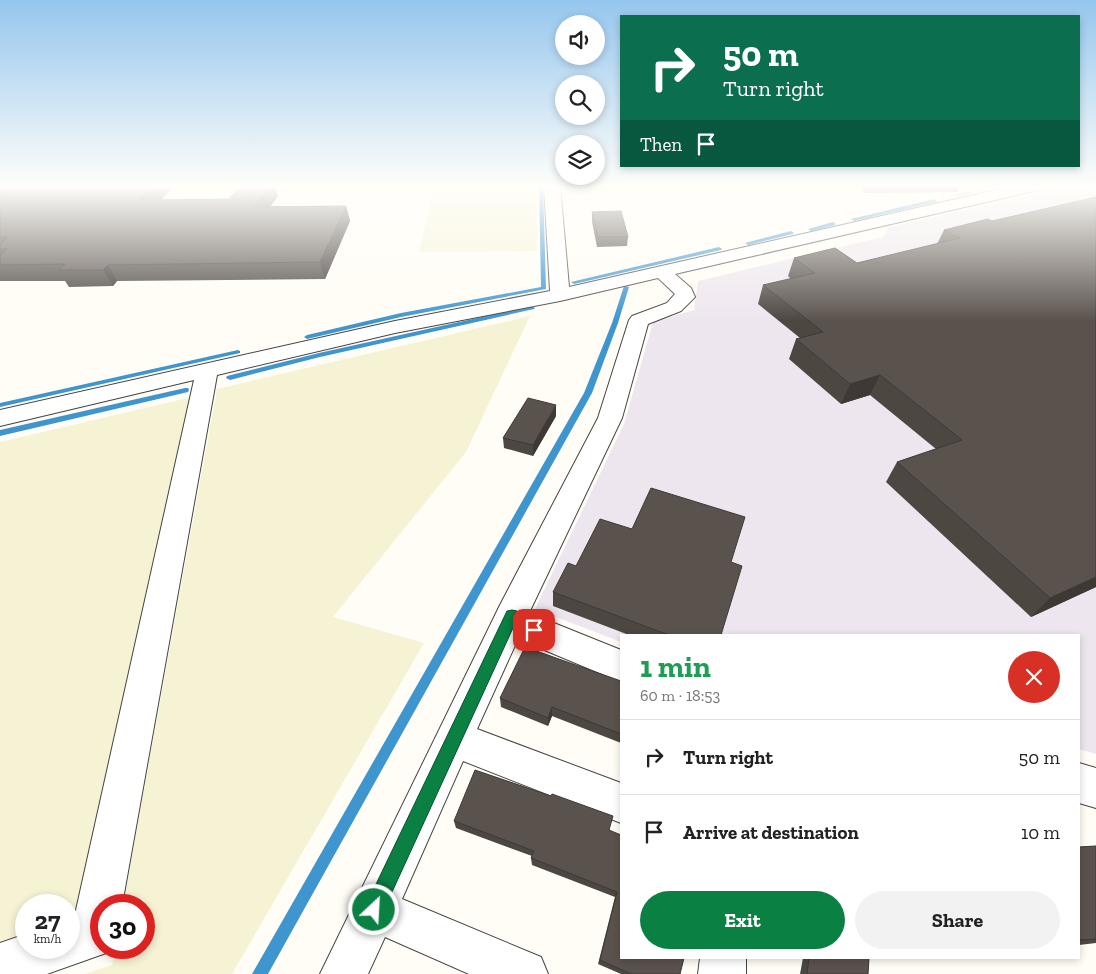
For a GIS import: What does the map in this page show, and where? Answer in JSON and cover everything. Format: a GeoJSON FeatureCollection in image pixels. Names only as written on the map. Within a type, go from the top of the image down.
{"type":"FeatureCollection","features":[{"type":"Feature","properties":{"kind":"street"},"geometry":{"type":"LineString","coordinates":[[555,230],[560,295]]}},
{"type":"Feature","properties":{"kind":"street"},"geometry":{"type":"LineString","coordinates":[[0,418],[395,327],[560,295],[839,230]]}},
{"type":"Feature","properties":{"kind":"street"},"geometry":{"type":"LineString","coordinates":[[344,974],[512,616],[610,418],[639,320],[674,307],[685,297],[684,292],[661,271]]}},
{"type":"Feature","properties":{"kind":"street"},"geometry":{"type":"LineString","coordinates":[[80,940],[93,936],[204,390],[206,370]]}},
{"type":"Feature","properties":{"kind":"street"},"geometry":{"type":"LineString","coordinates":[[512,616],[517,623],[620,666]]}},
{"type":"Feature","properties":{"kind":"street"},"geometry":{"type":"LineString","coordinates":[[454,740],[620,803]]}},
{"type":"Feature","properties":{"kind":"street"},"geometry":{"type":"LineString","coordinates":[[1080,782],[1096,788]]}},
{"type":"Feature","properties":{"kind":"street"},"geometry":{"type":"LineString","coordinates":[[374,910],[524,974]]}},
{"type":"Feature","properties":{"kind":"street"},"geometry":{"type":"LineString","coordinates":[[0,966],[22,959]]}},
{"type":"Feature","properties":{"kind":"street"},"geometry":{"type":"LineString","coordinates":[[722,959],[722,974]]}},
{"type":"Feature","properties":{"kind":"shaded area"},"geometry":{"type":"Polygon","coordinates":[[[424,230],[537,230],[537,251],[419,252],[424,230]]]}},
{"type":"Feature","properties":{"kind":"shaded area"},"geometry":{"type":"Polygon","coordinates":[[[887,230],[1096,230],[1096,754],[1080,749],[1080,634],[620,634],[620,642],[535,609],[624,424],[653,322],[694,310],[698,281],[883,237],[887,230]]]}},
{"type":"Feature","properties":{"kind":"shaded area"},"geometry":{"type":"Polygon","coordinates":[[[530,316],[466,452],[333,617],[424,643],[232,974],[84,974],[112,965],[113,959],[155,959],[155,894],[125,894],[217,389],[530,316]]]}},
{"type":"Feature","properties":{"kind":"shaded area"},"geometry":{"type":"Polygon","coordinates":[[[192,397],[79,894],[15,894],[15,940],[0,945],[0,442],[192,397]]]}},
{"type":"Feature","properties":{"kind":"building"},"geometry":{"type":"Polygon","coordinates":[[[0,230],[335,230],[320,262],[108,265],[103,270],[59,270],[65,264],[0,265],[0,255],[7,249],[0,249],[0,244],[8,237],[0,237],[0,230]]]}},
{"type":"Feature","properties":{"kind":"building"},"geometry":{"type":"Polygon","coordinates":[[[596,230],[626,230],[628,237],[598,237],[596,230]]]}},
{"type":"Feature","properties":{"kind":"building"},"geometry":{"type":"Polygon","coordinates":[[[945,230],[1096,230],[1096,577],[1050,598],[897,462],[962,440],[880,375],[850,384],[796,339],[823,332],[763,285],[815,273],[794,258],[835,248],[857,263],[960,238],[945,230]]]}},
{"type":"Feature","properties":{"kind":"building"},"geometry":{"type":"Polygon","coordinates":[[[528,398],[556,405],[533,445],[503,438],[528,398]]]}},
{"type":"Feature","properties":{"kind":"building"},"geometry":{"type":"Polygon","coordinates":[[[651,488],[745,517],[731,562],[742,566],[721,634],[666,634],[553,592],[568,563],[576,566],[600,519],[632,529],[651,488]]]}},
{"type":"Feature","properties":{"kind":"building"},"geometry":{"type":"Polygon","coordinates":[[[525,647],[620,681],[620,734],[552,707],[548,718],[500,698],[525,647]]]}},
{"type":"Feature","properties":{"kind":"building"},"geometry":{"type":"Polygon","coordinates":[[[475,770],[551,796],[552,794],[613,816],[609,830],[620,835],[620,959],[684,959],[680,974],[631,974],[600,960],[617,892],[531,858],[534,851],[454,821],[475,770]]]}},
{"type":"Feature","properties":{"kind":"building"},"geometry":{"type":"Polygon","coordinates":[[[1096,846],[1096,939],[1080,940],[1080,847],[1096,846]]]}},
{"type":"Feature","properties":{"kind":"building"},"geometry":{"type":"Polygon","coordinates":[[[809,959],[869,959],[868,974],[807,974],[809,959]]]}},
{"type":"Feature","properties":{"kind":"waterway"},"geometry":{"type":"LineString","coordinates":[[307,337],[401,315],[544,288],[542,230]]}},
{"type":"Feature","properties":{"kind":"waterway"},"geometry":{"type":"LineString","coordinates":[[748,243],[791,233]]}},
{"type":"Feature","properties":{"kind":"waterway"},"geometry":{"type":"LineString","coordinates":[[574,282],[719,249]]}},
{"type":"Feature","properties":{"kind":"waterway"},"geometry":{"type":"LineString","coordinates":[[260,974],[588,393],[615,323],[626,287]]}},
{"type":"Feature","properties":{"kind":"waterway"},"geometry":{"type":"LineString","coordinates":[[230,378],[319,355],[532,308]]}},
{"type":"Feature","properties":{"kind":"waterway"},"geometry":{"type":"LineString","coordinates":[[0,405],[238,352]]}},
{"type":"Feature","properties":{"kind":"waterway"},"geometry":{"type":"LineString","coordinates":[[0,433],[185,390]]}},
{"type":"Feature","properties":{"kind":"route"},"geometry":{"type":"LineString","coordinates":[[374,910],[512,616],[517,623],[534,630]]}}]}
